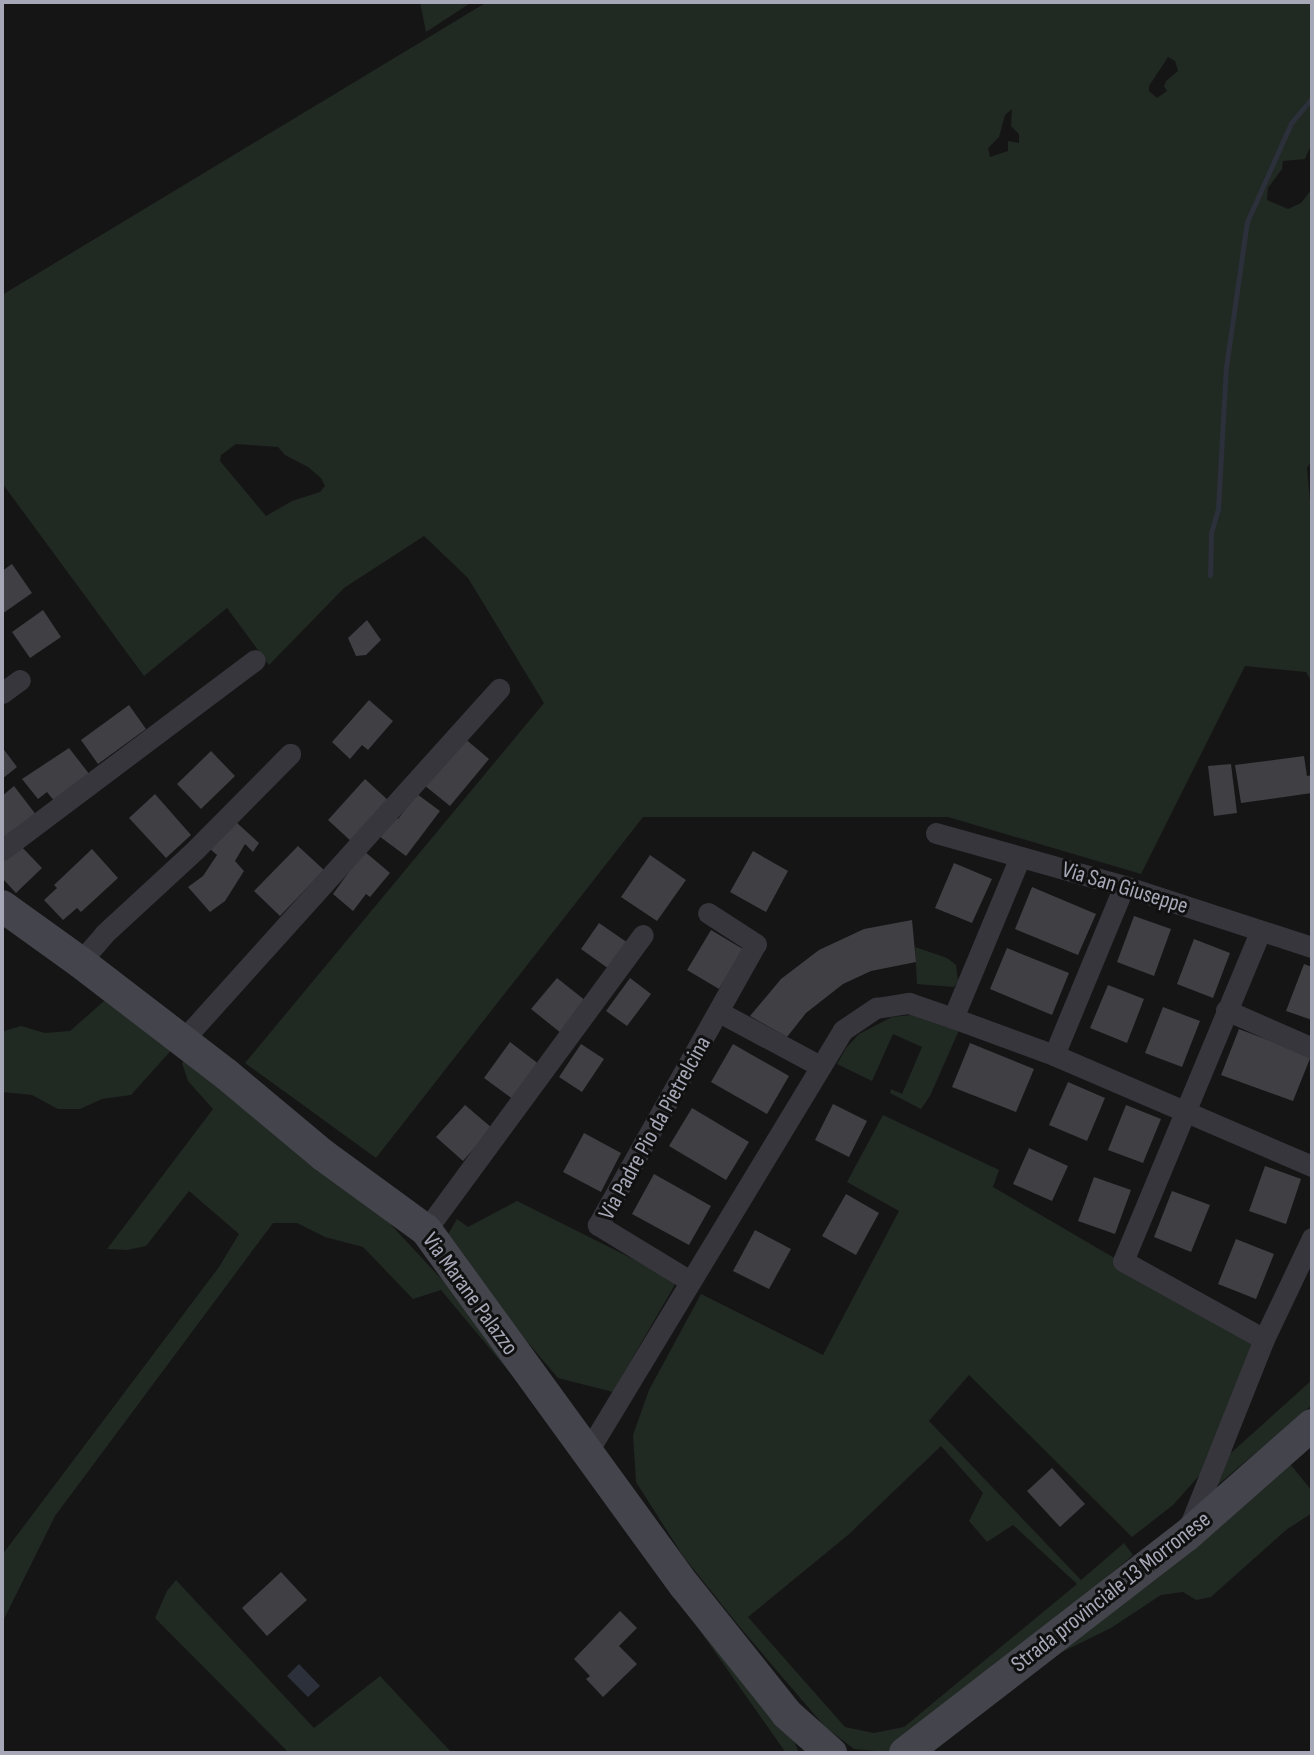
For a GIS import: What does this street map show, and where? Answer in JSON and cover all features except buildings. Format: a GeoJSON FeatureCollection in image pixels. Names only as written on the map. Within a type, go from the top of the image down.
{"type":"FeatureCollection","features":[{"type":"Feature","properties":{"kind":"main road","name":"Via Marane Palazzo"},"geometry":{"type":"LineString","coordinates":[[2,906],[182,1041],[323,1155],[426,1230],[685,1586],[787,1714],[831,1753]]}},
{"type":"Feature","properties":{"kind":"main road","name":"Strada provinciale 13 Morronese"},"geometry":{"type":"LineString","coordinates":[[905,1753],[1186,1536],[1312,1425]]}},
{"type":"Feature","properties":{"kind":"main road","name":"Via Marane Palazzo"},"geometry":{"type":"LineString","coordinates":[[787,1714],[804,1753]]}},
{"type":"Feature","properties":{"kind":"street"},"geometry":{"type":"LineString","coordinates":[[2,850],[255,660]]}},
{"type":"Feature","properties":{"kind":"street"},"geometry":{"type":"LineString","coordinates":[[2,693],[20,680]]}},
{"type":"Feature","properties":{"kind":"street"},"geometry":{"type":"LineString","coordinates":[[182,1041],[499,689]]}},
{"type":"Feature","properties":{"kind":"street"},"geometry":{"type":"LineString","coordinates":[[80,962],[104,934],[196,849],[290,754]]}},
{"type":"Feature","properties":{"kind":"street","name":"Via San Giuseppe"},"geometry":{"type":"LineString","coordinates":[[936,833],[1124,886],[1312,947]]}},
{"type":"Feature","properties":{"kind":"street"},"geometry":{"type":"LineString","coordinates":[[953,1018],[1020,856]]}},
{"type":"Feature","properties":{"kind":"street"},"geometry":{"type":"LineString","coordinates":[[1054,1055],[1124,886]]}},
{"type":"Feature","properties":{"kind":"street","name":"Via Padre Pio da Pietrelcina"},"geometry":{"type":"LineString","coordinates":[[690,1281],[598,1225],[757,944],[708,913]]}},
{"type":"Feature","properties":{"kind":"street"},"geometry":{"type":"LineString","coordinates":[[1260,932],[1123,1261],[1264,1339]]}},
{"type":"Feature","properties":{"kind":"street"},"geometry":{"type":"LineString","coordinates":[[426,1230],[643,935]]}},
{"type":"Feature","properties":{"kind":"street"},"geometry":{"type":"LineString","coordinates":[[588,1451],[843,1030],[876,1008],[909,1003],[953,1018],[1054,1055],[1312,1166]]}},
{"type":"Feature","properties":{"kind":"street"},"geometry":{"type":"LineString","coordinates":[[1226,1010],[1312,1048]]}},
{"type":"Feature","properties":{"kind":"street","name":"Via Padre Pio da Pietrelcina"},"geometry":{"type":"LineString","coordinates":[[719,1012],[820,1066]]}},
{"type":"Feature","properties":{"kind":"street"},"geometry":{"type":"LineString","coordinates":[[1186,1536],[1264,1339],[1312,1238]]}},
{"type":"Feature","properties":{"kind":"shaded area"},"geometry":{"type":"Polygon","coordinates":[[[420,2],[472,2],[426,32],[420,2]]]}},
{"type":"Feature","properties":{"kind":"shaded area"},"geometry":{"type":"Polygon","coordinates":[[[487,2],[1312,2],[1312,143],[1305,159],[1283,161],[1282,169],[1268,188],[1267,200],[1288,209],[1301,203],[1312,189],[1312,460],[1307,468],[1312,522],[1312,682],[1306,672],[1245,666],[1141,874],[948,817],[643,817],[376,1158],[245,1063],[544,703],[468,578],[424,536],[344,588],[269,665],[227,608],[144,676],[2,483],[2,295],[487,2]],[[1168,57],[1149,86],[1149,91],[1157,98],[1167,91],[1164,86],[1166,81],[1178,71],[1175,61],[1168,57]],[[1012,109],[1005,115],[999,137],[988,148],[990,157],[1008,151],[1008,141],[1019,143],[1019,134],[1011,126],[1012,109]],[[236,444],[221,455],[220,461],[266,516],[292,501],[320,492],[325,486],[321,478],[308,467],[285,455],[278,447],[236,444]]]}},
{"type":"Feature","properties":{"kind":"shaded area"},"geometry":{"type":"Polygon","coordinates":[[[915,947],[947,958],[956,965],[958,981],[954,987],[917,984],[915,947]]]}},
{"type":"Feature","properties":{"kind":"shaded area"},"geometry":{"type":"Polygon","coordinates":[[[112,994],[176,1045],[131,1095],[102,1099],[80,1109],[58,1109],[32,1095],[2,1092],[4,1031],[21,1026],[45,1033],[70,1031],[112,994]]]}},
{"type":"Feature","properties":{"kind":"shaded area"},"geometry":{"type":"Polygon","coordinates":[[[911,1015],[960,1028],[930,1096],[921,1109],[890,1093],[891,1089],[902,1094],[922,1047],[893,1034],[872,1081],[837,1064],[846,1048],[859,1034],[892,1017],[911,1015]]]}},
{"type":"Feature","properties":{"kind":"shaded area"},"geometry":{"type":"Polygon","coordinates":[[[191,1053],[368,1200],[446,1284],[566,1440],[441,1290],[413,1299],[363,1247],[325,1237],[297,1223],[273,1223],[55,1516],[2,1623],[2,1555],[219,1267],[239,1234],[189,1191],[146,1246],[127,1250],[107,1249],[213,1109],[188,1081],[182,1063],[191,1053]]]}},
{"type":"Feature","properties":{"kind":"shaded area"},"geometry":{"type":"Polygon","coordinates":[[[883,1115],[999,1170],[993,1187],[1258,1342],[1206,1468],[1173,1505],[1132,1537],[969,1375],[929,1421],[1081,1580],[1124,1543],[1133,1555],[966,1697],[901,1748],[888,1752],[854,1749],[825,1727],[683,1556],[636,1482],[633,1435],[649,1390],[701,1294],[823,1355],[899,1211],[847,1182],[883,1115]],[[941,1446],[848,1535],[748,1617],[845,1727],[874,1733],[904,1727],[1077,1584],[1013,1525],[987,1542],[969,1521],[983,1493],[941,1446]]]}},
{"type":"Feature","properties":{"kind":"shaded area"},"geometry":{"type":"Polygon","coordinates":[[[517,1201],[677,1281],[613,1392],[558,1378],[443,1243],[457,1219],[468,1227],[517,1201]]]}},
{"type":"Feature","properties":{"kind":"shaded area"},"geometry":{"type":"Polygon","coordinates":[[[1312,1380],[1312,1405],[1207,1494],[1236,1432],[1231,1453],[1312,1380]]]}},
{"type":"Feature","properties":{"kind":"shaded area"},"geometry":{"type":"Polygon","coordinates":[[[1286,1459],[1312,1491],[1312,1513],[1286,1530],[1211,1597],[1196,1600],[1183,1592],[1161,1595],[1111,1628],[1056,1655],[1286,1459]]]}},
{"type":"Feature","properties":{"kind":"shaded area"},"geometry":{"type":"Polygon","coordinates":[[[176,1580],[314,1728],[380,1676],[452,1753],[289,1753],[155,1618],[167,1591],[176,1580]]]}},
{"type":"Feature","properties":{"kind":"shaded area"},"geometry":{"type":"Polygon","coordinates":[[[705,1617],[788,1726],[799,1753],[786,1753],[696,1625],[705,1617]]]}},
{"type":"Feature","properties":{"kind":"shaded area"},"geometry":{"type":"Polygon","coordinates":[[[299,1664],[320,1686],[308,1697],[287,1676],[299,1664]]]}},
{"type":"Feature","properties":{"kind":"waterway"},"geometry":{"type":"LineString","coordinates":[[1210,575],[1211,533],[1218,509],[1226,367],[1247,222],[1291,123],[1312,98]]}}]}
